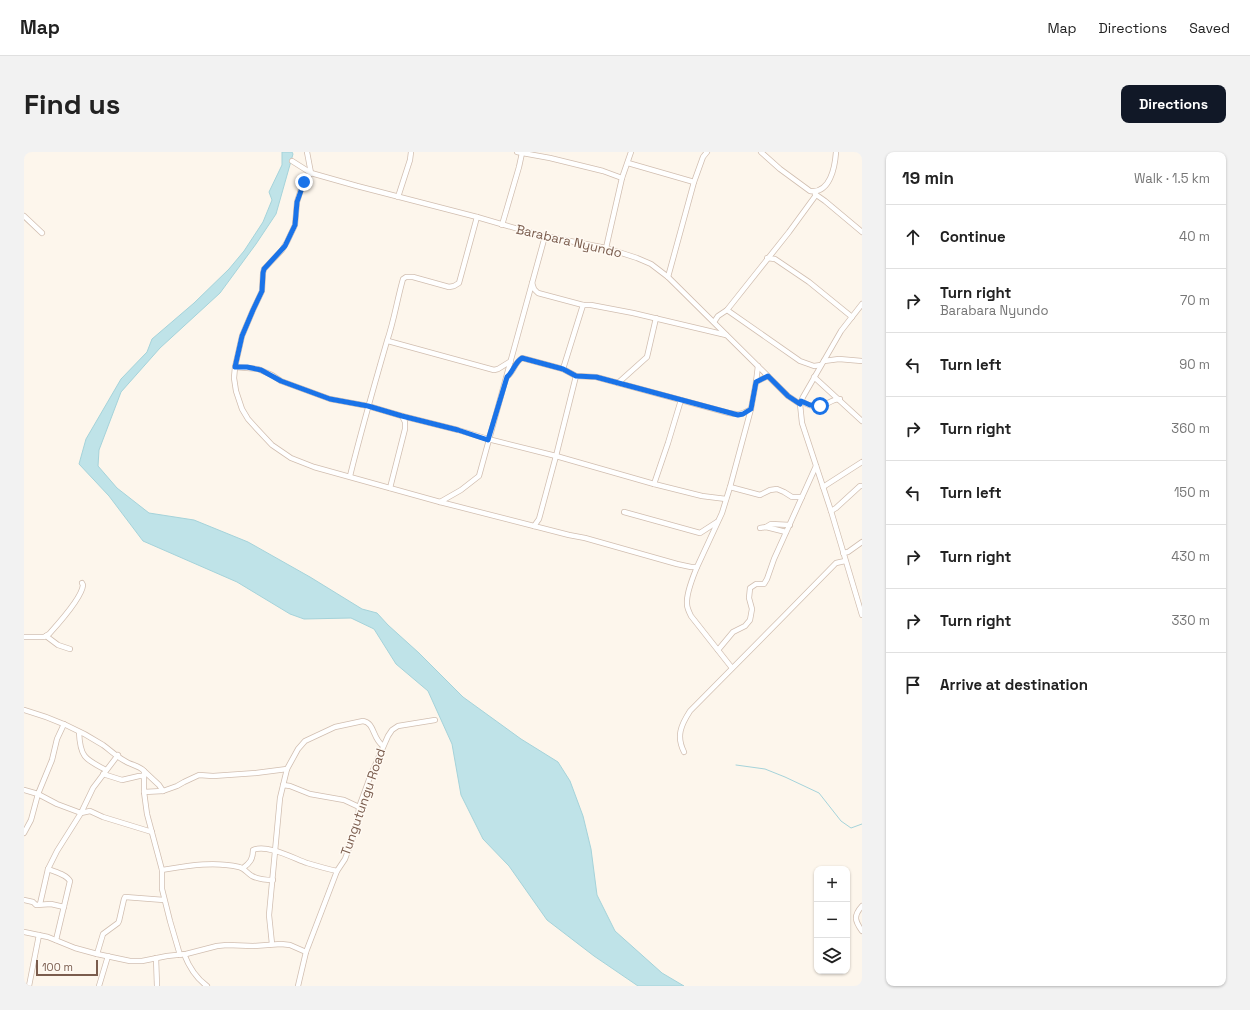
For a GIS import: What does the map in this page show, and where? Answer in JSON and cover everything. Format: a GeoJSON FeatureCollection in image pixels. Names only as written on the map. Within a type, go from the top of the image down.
{"type":"FeatureCollection","features":[{"type":"Feature","properties":{"kind":"street"},"geometry":{"type":"LineString","coordinates":[[307,152],[311,173],[303,183],[297,202],[295,225],[282,250],[264,269],[262,291],[242,336],[235,367],[234,378],[236,391],[242,409],[248,419],[272,445],[297,461],[314,467],[440,502],[585,538],[677,564],[697,567]]}},
{"type":"Feature","properties":{"kind":"street"},"geometry":{"type":"LineString","coordinates":[[398,196],[412,152]]}},
{"type":"Feature","properties":{"kind":"street"},"geometry":{"type":"LineString","coordinates":[[606,248],[622,178],[631,152]]}},
{"type":"Feature","properties":{"kind":"street"},"geometry":{"type":"LineString","coordinates":[[668,277],[694,182],[703,157],[707,152]]}},
{"type":"Feature","properties":{"kind":"street"},"geometry":{"type":"LineString","coordinates":[[761,152],[825,201],[862,232]]}},
{"type":"Feature","properties":{"kind":"street"},"geometry":{"type":"LineString","coordinates":[[825,201],[824,188],[834,170],[836,152]]}},
{"type":"Feature","properties":{"kind":"street"},"geometry":{"type":"LineString","coordinates":[[502,225],[519,167],[519,153],[550,158],[603,171],[622,178]]}},
{"type":"Feature","properties":{"kind":"street","name":"Barabara Nyundo"},"geometry":{"type":"LineString","coordinates":[[292,161],[311,173],[545,236],[606,248],[651,264],[668,277],[788,396],[800,403]]}},
{"type":"Feature","properties":{"kind":"street"},"geometry":{"type":"LineString","coordinates":[[628,163],[694,182]]}},
{"type":"Feature","properties":{"kind":"street"},"geometry":{"type":"LineString","coordinates":[[810,191],[824,188]]}},
{"type":"Feature","properties":{"kind":"street"},"geometry":{"type":"LineString","coordinates":[[714,322],[718,316],[727,310],[789,232],[816,195]]}},
{"type":"Feature","properties":{"kind":"street"},"geometry":{"type":"LineString","coordinates":[[24,216],[42,233]]}},
{"type":"Feature","properties":{"kind":"street"},"geometry":{"type":"LineString","coordinates":[[350,476],[404,277],[413,277],[449,287],[459,283],[477,217]]}},
{"type":"Feature","properties":{"kind":"street"},"geometry":{"type":"LineString","coordinates":[[440,502],[461,490],[479,476],[545,236]]}},
{"type":"Feature","properties":{"kind":"street"},"geometry":{"type":"LineString","coordinates":[[773,252],[775,259]]}},
{"type":"Feature","properties":{"kind":"street"},"geometry":{"type":"LineString","coordinates":[[767,258],[775,259],[809,282],[852,317]]}},
{"type":"Feature","properties":{"kind":"street"},"geometry":{"type":"LineString","coordinates":[[532,283],[534,289],[538,293],[583,305],[588,304],[634,313],[726,335]]}},
{"type":"Feature","properties":{"kind":"street"},"geometry":{"type":"LineString","coordinates":[[862,304],[841,331],[800,403],[802,423],[831,511],[862,615]]}},
{"type":"Feature","properties":{"kind":"street"},"geometry":{"type":"LineString","coordinates":[[563,369],[583,305]]}},
{"type":"Feature","properties":{"kind":"street"},"geometry":{"type":"LineString","coordinates":[[727,310],[800,361],[814,366],[839,359],[862,361]]}},
{"type":"Feature","properties":{"kind":"street"},"geometry":{"type":"LineString","coordinates":[[618,383],[647,357],[656,318]]}},
{"type":"Feature","properties":{"kind":"street"},"geometry":{"type":"LineString","coordinates":[[388,340],[494,370],[511,361]]}},
{"type":"Feature","properties":{"kind":"street"},"geometry":{"type":"LineString","coordinates":[[507,377],[513,371],[518,360],[522,358],[563,369],[576,376],[596,377],[738,415],[751,409]]}},
{"type":"Feature","properties":{"kind":"street"},"geometry":{"type":"LineString","coordinates":[[732,668],[690,616],[686,604],[697,567],[722,513],[730,487],[751,409],[758,366]]}},
{"type":"Feature","properties":{"kind":"street"},"geometry":{"type":"LineString","coordinates":[[235,367],[258,369],[281,381],[330,399],[368,406],[458,430],[488,440],[556,456],[654,484],[702,496],[726,500]]}},
{"type":"Feature","properties":{"kind":"street"},"geometry":{"type":"LineString","coordinates":[[534,526],[539,519],[576,376]]}},
{"type":"Feature","properties":{"kind":"street"},"geometry":{"type":"LineString","coordinates":[[756,382],[768,376]]}},
{"type":"Feature","properties":{"kind":"street"},"geometry":{"type":"LineString","coordinates":[[814,377],[862,421]]}},
{"type":"Feature","properties":{"kind":"street"},"geometry":{"type":"LineString","coordinates":[[800,403],[820,406],[836,399],[840,400]]}},
{"type":"Feature","properties":{"kind":"street"},"geometry":{"type":"LineString","coordinates":[[654,484],[681,400]]}},
{"type":"Feature","properties":{"kind":"street"},"geometry":{"type":"LineString","coordinates":[[390,488],[405,429],[405,422],[402,416]]}},
{"type":"Feature","properties":{"kind":"street"},"geometry":{"type":"LineString","coordinates":[[823,487],[862,462]]}},
{"type":"Feature","properties":{"kind":"street"},"geometry":{"type":"LineString","coordinates":[[718,650],[733,632],[745,626],[750,620],[752,609],[749,598],[750,588],[756,584],[764,584],[767,579],[786,532],[816,466]]}},
{"type":"Feature","properties":{"kind":"street"},"geometry":{"type":"LineString","coordinates":[[831,511],[862,486]]}},
{"type":"Feature","properties":{"kind":"street"},"geometry":{"type":"LineString","coordinates":[[730,487],[760,495],[770,490],[777,489],[792,497],[802,497]]}},
{"type":"Feature","properties":{"kind":"street"},"geometry":{"type":"LineString","coordinates":[[624,512],[700,533],[718,521]]}},
{"type":"Feature","properties":{"kind":"street"},"geometry":{"type":"LineString","coordinates":[[760,528],[771,524],[790,525]]}},
{"type":"Feature","properties":{"kind":"street"},"geometry":{"type":"LineString","coordinates":[[766,527],[786,532]]}},
{"type":"Feature","properties":{"kind":"street"},"geometry":{"type":"LineString","coordinates":[[843,553],[848,552],[862,542]]}},
{"type":"Feature","properties":{"kind":"street"},"geometry":{"type":"LineString","coordinates":[[684,752],[681,746],[680,731],[682,724],[690,711],[836,563],[845,561]]}},
{"type":"Feature","properties":{"kind":"street"},"geometry":{"type":"LineString","coordinates":[[24,637],[46,636],[78,599],[83,588],[82,583]]}},
{"type":"Feature","properties":{"kind":"street"},"geometry":{"type":"LineString","coordinates":[[857,600],[862,598]]}},
{"type":"Feature","properties":{"kind":"street"},"geometry":{"type":"LineString","coordinates":[[46,636],[58,645],[70,649]]}},
{"type":"Feature","properties":{"kind":"street"},"geometry":{"type":"LineString","coordinates":[[24,710],[64,724],[101,744],[123,760],[142,768],[144,773],[159,785],[163,791]]}},
{"type":"Feature","properties":{"kind":"street","name":"Tungutungu Road"},"geometry":{"type":"LineString","coordinates":[[298,986],[306,952],[337,871],[345,859],[358,821],[359,807],[388,736],[392,730],[398,726],[435,720]]}},
{"type":"Feature","properties":{"kind":"street"},"geometry":{"type":"LineString","coordinates":[[272,944],[269,915],[280,798],[287,769],[298,748],[305,741],[335,727],[362,721],[368,723],[376,740],[383,746]]}},
{"type":"Feature","properties":{"kind":"street"},"geometry":{"type":"LineString","coordinates":[[24,833],[31,820],[38,794],[52,760],[57,739],[64,724]]}},
{"type":"Feature","properties":{"kind":"street"},"geometry":{"type":"LineString","coordinates":[[79,732],[84,756],[105,772],[122,780],[139,776],[144,773]]}},
{"type":"Feature","properties":{"kind":"street"},"geometry":{"type":"LineString","coordinates":[[40,904],[48,869],[57,850],[81,813],[93,788],[118,755]]}},
{"type":"Feature","properties":{"kind":"street"},"geometry":{"type":"LineString","coordinates":[[144,792],[163,791],[199,775],[213,776],[275,772],[287,769]]}},
{"type":"Feature","properties":{"kind":"street"},"geometry":{"type":"LineString","coordinates":[[144,773],[144,792],[162,870],[161,878],[164,900],[182,954],[194,974],[207,986]]}},
{"type":"Feature","properties":{"kind":"street"},"geometry":{"type":"LineString","coordinates":[[283,785],[310,794],[344,800],[359,807]]}},
{"type":"Feature","properties":{"kind":"street"},"geometry":{"type":"LineString","coordinates":[[24,790],[38,794],[57,804],[81,813],[90,811],[103,817],[152,832]]}},
{"type":"Feature","properties":{"kind":"street"},"geometry":{"type":"LineString","coordinates":[[243,868],[252,860],[254,856],[253,850],[266,849],[337,871]]}},
{"type":"Feature","properties":{"kind":"street"},"geometry":{"type":"LineString","coordinates":[[162,870],[200,864],[234,866],[243,868],[259,879],[273,880]]}},
{"type":"Feature","properties":{"kind":"street"},"geometry":{"type":"LineString","coordinates":[[48,869],[68,878],[70,881],[56,940]]}},
{"type":"Feature","properties":{"kind":"street"},"geometry":{"type":"LineString","coordinates":[[97,954],[105,931],[119,921],[125,897],[164,900]]}},
{"type":"Feature","properties":{"kind":"street"},"geometry":{"type":"LineString","coordinates":[[24,900],[33,902],[35,905],[51,904],[64,907]]}},
{"type":"Feature","properties":{"kind":"street"},"geometry":{"type":"LineString","coordinates":[[862,906],[857,911],[856,917],[856,923],[862,931]]}},
{"type":"Feature","properties":{"kind":"street"},"geometry":{"type":"LineString","coordinates":[[24,932],[56,940],[97,954],[142,961],[227,945],[257,946],[281,944],[290,945],[306,952]]}},
{"type":"Feature","properties":{"kind":"street"},"geometry":{"type":"LineString","coordinates":[[29,986],[39,935]]}},
{"type":"Feature","properties":{"kind":"street"},"geometry":{"type":"LineString","coordinates":[[99,986],[108,956]]}},
{"type":"Feature","properties":{"kind":"street"},"geometry":{"type":"LineString","coordinates":[[156,958],[157,986]]}},
{"type":"Feature","properties":{"kind":"water"},"geometry":{"type":"Polygon","coordinates":[[[282,152],[292,152],[293,154],[276,214],[220,293],[160,348],[121,392],[99,450],[98,466],[117,488],[149,513],[194,520],[248,542],[310,577],[362,609],[377,613],[463,697],[521,739],[558,762],[570,781],[583,816],[591,849],[597,895],[615,931],[662,973],[684,986],[638,986],[594,956],[547,920],[509,866],[483,839],[461,795],[452,744],[428,691],[396,664],[374,629],[351,618],[304,619],[290,614],[237,582],[143,541],[109,496],[79,464],[86,439],[121,379],[147,352],[152,339],[194,303],[229,269],[244,251],[263,222],[272,200],[269,192],[282,165],[282,152]]]}},
{"type":"Feature","properties":{"kind":"waterway"},"geometry":{"type":"LineString","coordinates":[[736,765],[765,769],[785,777],[819,793],[841,821],[851,828],[862,824]]}},
{"type":"Feature","properties":{"kind":"route"},"geometry":{"type":"LineString","coordinates":[[304,182],[297,202],[295,225],[285,246],[264,269],[263,287],[260,298],[242,336],[235,367],[258,369],[281,381],[330,399],[368,406],[458,430],[488,440],[507,377],[513,371],[518,360],[521,358],[563,369],[576,376],[596,377],[738,415],[751,409],[756,382],[768,376],[788,396],[800,404],[801,401],[810,405],[820,406]]}}]}
